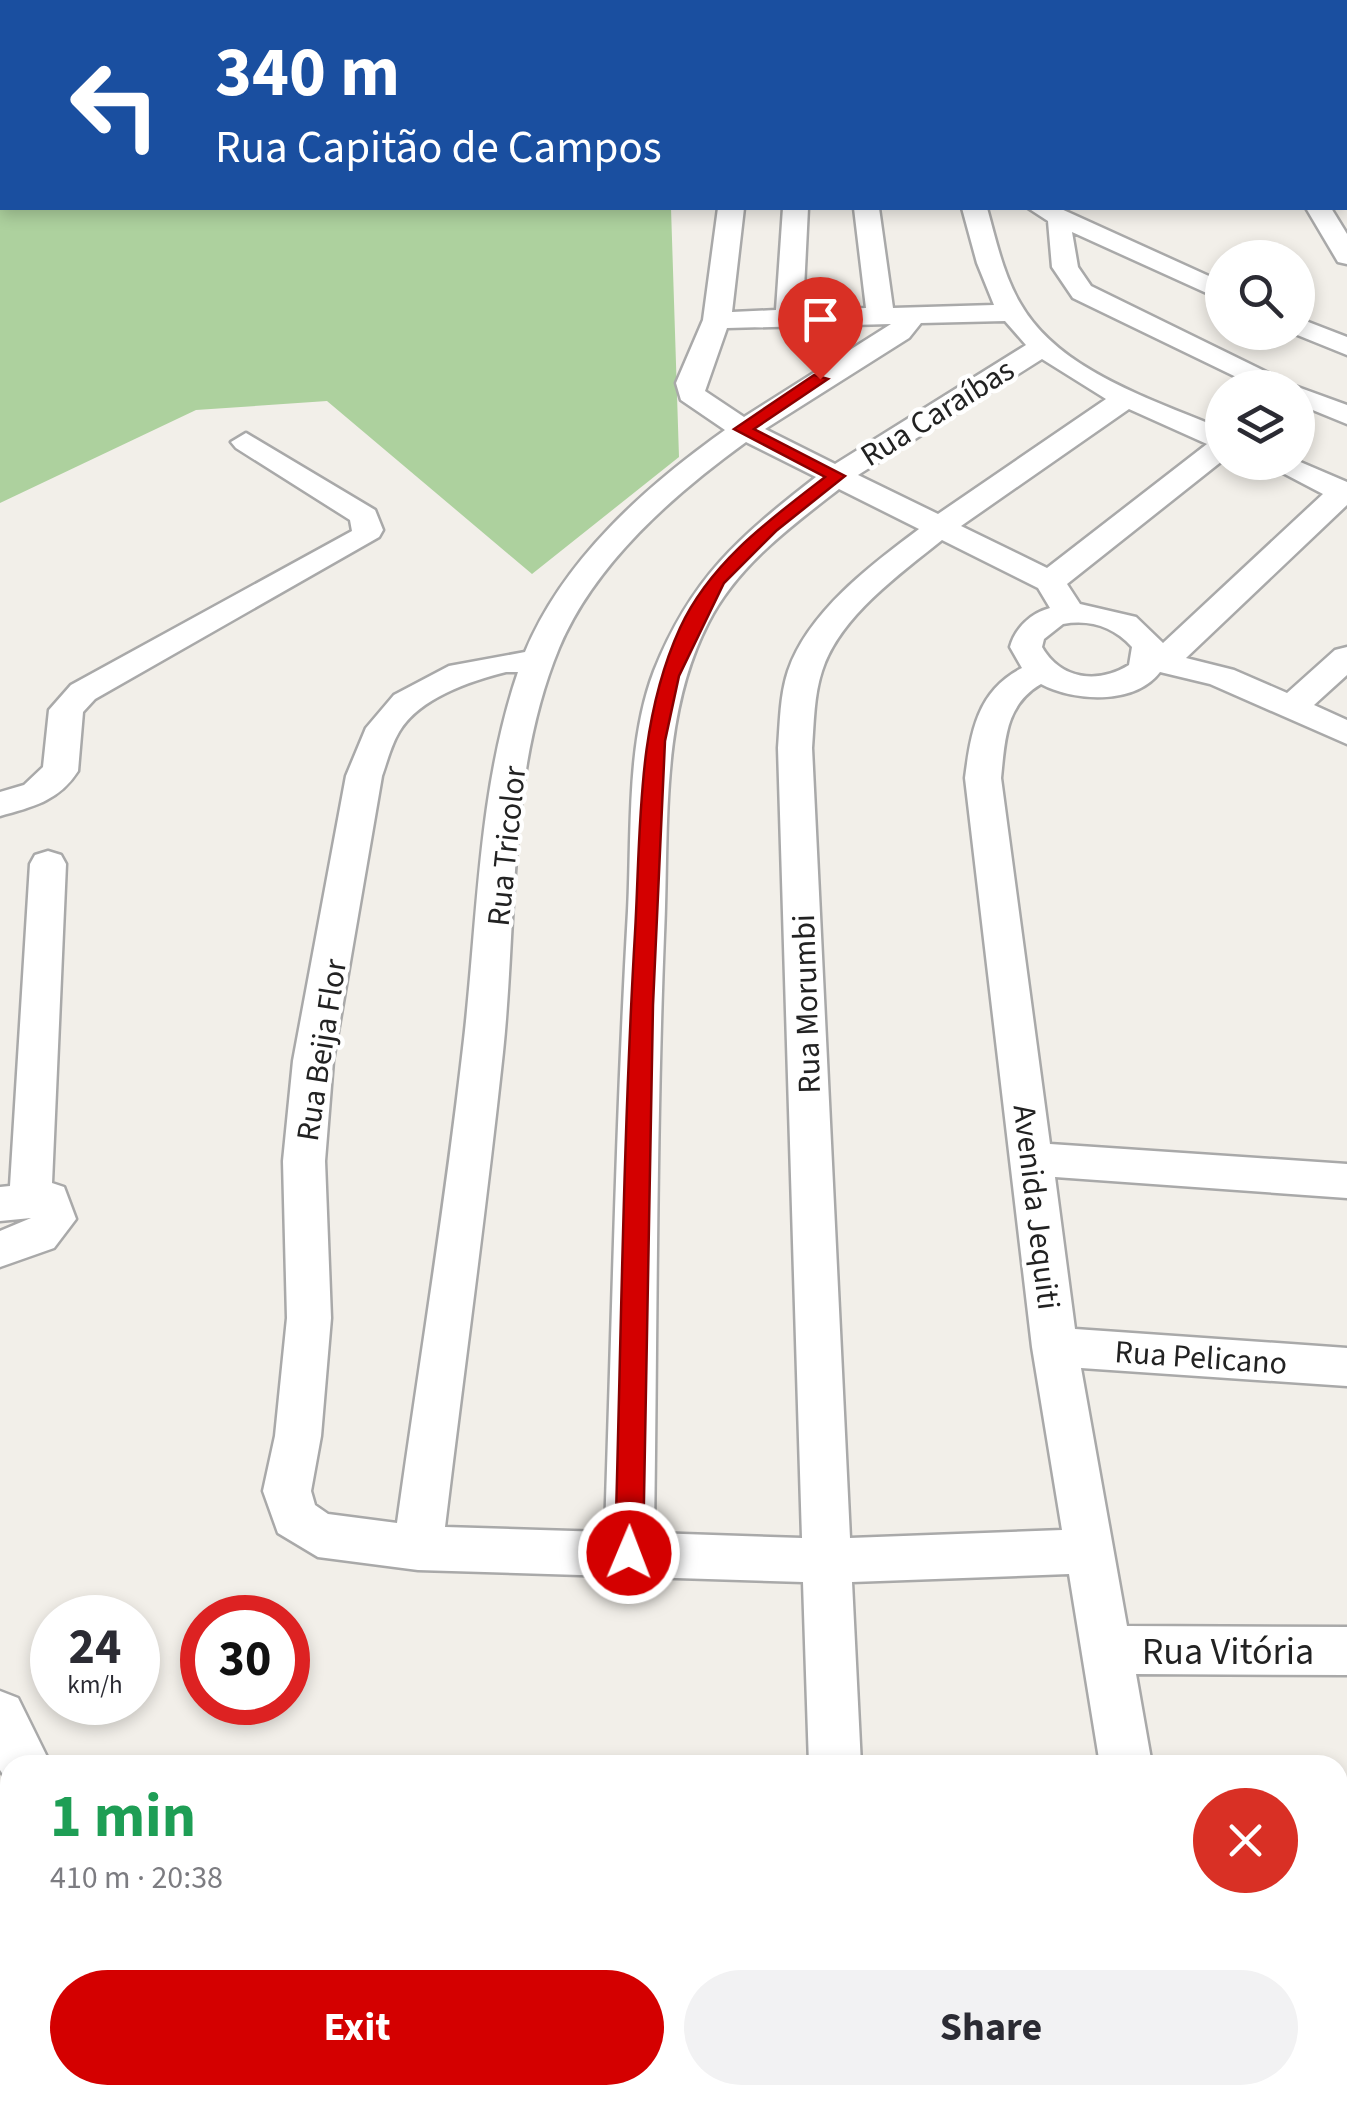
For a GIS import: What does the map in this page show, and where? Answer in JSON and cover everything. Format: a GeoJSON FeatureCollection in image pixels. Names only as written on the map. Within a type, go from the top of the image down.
{"type":"FeatureCollection","features":[{"type":"Feature","properties":{"kind":"street"},"geometry":{"type":"LineString","coordinates":[[730,210],[717,320],[689,390],[696,399],[742,429],[1050,582],[1070,613]]}},
{"type":"Feature","properties":{"kind":"street"},"geometry":{"type":"LineString","coordinates":[[789,317],[795,210]]}},
{"type":"Feature","properties":{"kind":"street"},"geometry":{"type":"LineString","coordinates":[[866,210],[880,315]]}},
{"type":"Feature","properties":{"kind":"street"},"geometry":{"type":"LineString","coordinates":[[975,210],[1013,313],[1043,346],[1128,398],[1205,432]]}},
{"type":"Feature","properties":{"kind":"street"},"geometry":{"type":"LineString","coordinates":[[1320,210],[1347,256]]}},
{"type":"Feature","properties":{"kind":"street"},"geometry":{"type":"LineString","coordinates":[[1050,212],[1205,284]]}},
{"type":"Feature","properties":{"kind":"street"},"geometry":{"type":"LineString","coordinates":[[1050,212],[1064,268],[1082,292],[1244,370]]}},
{"type":"Feature","properties":{"kind":"street"},"geometry":{"type":"LineString","coordinates":[[717,320],[1013,313]]}},
{"type":"Feature","properties":{"kind":"street","name":"Rua Tricolor"},"geometry":{"type":"LineString","coordinates":[[418,1548],[483,1051],[502,842],[522,714],[536,662],[565,606],[604,552],[652,502],[742,429],[899,332],[914,316]]}},
{"type":"Feature","properties":{"kind":"street"},"geometry":{"type":"LineString","coordinates":[[1315,333],[1347,347]]}},
{"type":"Feature","properties":{"kind":"street","name":"Rua Caraíbas"},"geometry":{"type":"LineString","coordinates":[[629,1553],[642,1005],[656,741],[669,676],[691,624],[717,580],[770,528],[836,476],[1043,346]]}},
{"type":"Feature","properties":{"kind":"street","name":"Rua Morumbi"},"geometry":{"type":"LineString","coordinates":[[835,1755],[796,748],[800,692],[810,659],[833,623],[862,592],[941,530],[1128,398]]}},
{"type":"Feature","properties":{"kind":"street"},"geometry":{"type":"LineString","coordinates":[[1315,401],[1347,414]]}},
{"type":"Feature","properties":{"kind":"street"},"geometry":{"type":"LineString","coordinates":[[0,804],[37,793],[60,771],[66,710],[83,692],[364,537],[368,522],[364,516],[246,442]]}},
{"type":"Feature","properties":{"kind":"street"},"geometry":{"type":"LineString","coordinates":[[1050,582],[1205,461]]}},
{"type":"Feature","properties":{"kind":"street"},"geometry":{"type":"LineString","coordinates":[[1315,479],[1345,492],[1158,659],[1133,679],[1097,688],[1076,686],[1041,671],[1026,647],[1029,635],[1052,617],[1070,613],[1110,617],[1142,635],[1158,659],[1222,676],[1347,732]]}},
{"type":"Feature","properties":{"kind":"street"},"geometry":{"type":"LineString","coordinates":[[1291,708],[1347,657]]}},
{"type":"Feature","properties":{"kind":"street","name":"Rua Beija Flor"},"geometry":{"type":"LineString","coordinates":[[418,1548],[318,1535],[295,1518],[288,1491],[298,1436],[309,1318],[304,1161],[313,1061],[364,776],[383,728],[406,702],[474,668],[536,662]]}},
{"type":"Feature","properties":{"kind":"street","name":"Avenida Jequiti"},"geometry":{"type":"LineString","coordinates":[[1041,671],[1014,684],[1002,695],[990,724],[984,778],[1055,1347],[1124,1755]]}},
{"type":"Feature","properties":{"kind":"street"},"geometry":{"type":"LineString","coordinates":[[0,1249],[49,1230],[55,1220],[52,1204],[42,1198],[15,1201],[48,864]]}},
{"type":"Feature","properties":{"kind":"street"},"geometry":{"type":"LineString","coordinates":[[1031,1159],[1347,1180]]}},
{"type":"Feature","properties":{"kind":"street","name":"Rua Pelicano"},"geometry":{"type":"LineString","coordinates":[[1055,1347],[1347,1367]]}},
{"type":"Feature","properties":{"kind":"street"},"geometry":{"type":"LineString","coordinates":[[418,1548],[828,1561],[1087,1550]]}},
{"type":"Feature","properties":{"kind":"street","name":"Rua Vitória"},"geometry":{"type":"LineString","coordinates":[[1108,1650],[1347,1652]]}},
{"type":"Feature","properties":{"kind":"street"},"geometry":{"type":"LineString","coordinates":[[0,1716],[20,1755]]}},
{"type":"Feature","properties":{"kind":"green space"},"geometry":{"type":"Polygon","coordinates":[[[0,210],[671,210],[679,457],[532,574],[327,401],[196,410],[0,503],[0,210]]]}},
{"type":"Feature","properties":{"kind":"route"},"geometry":{"type":"LineString","coordinates":[[629,1553],[642,1005],[656,741],[669,676],[691,624],[717,580],[770,528],[836,476],[742,429],[820,379]]}}]}
